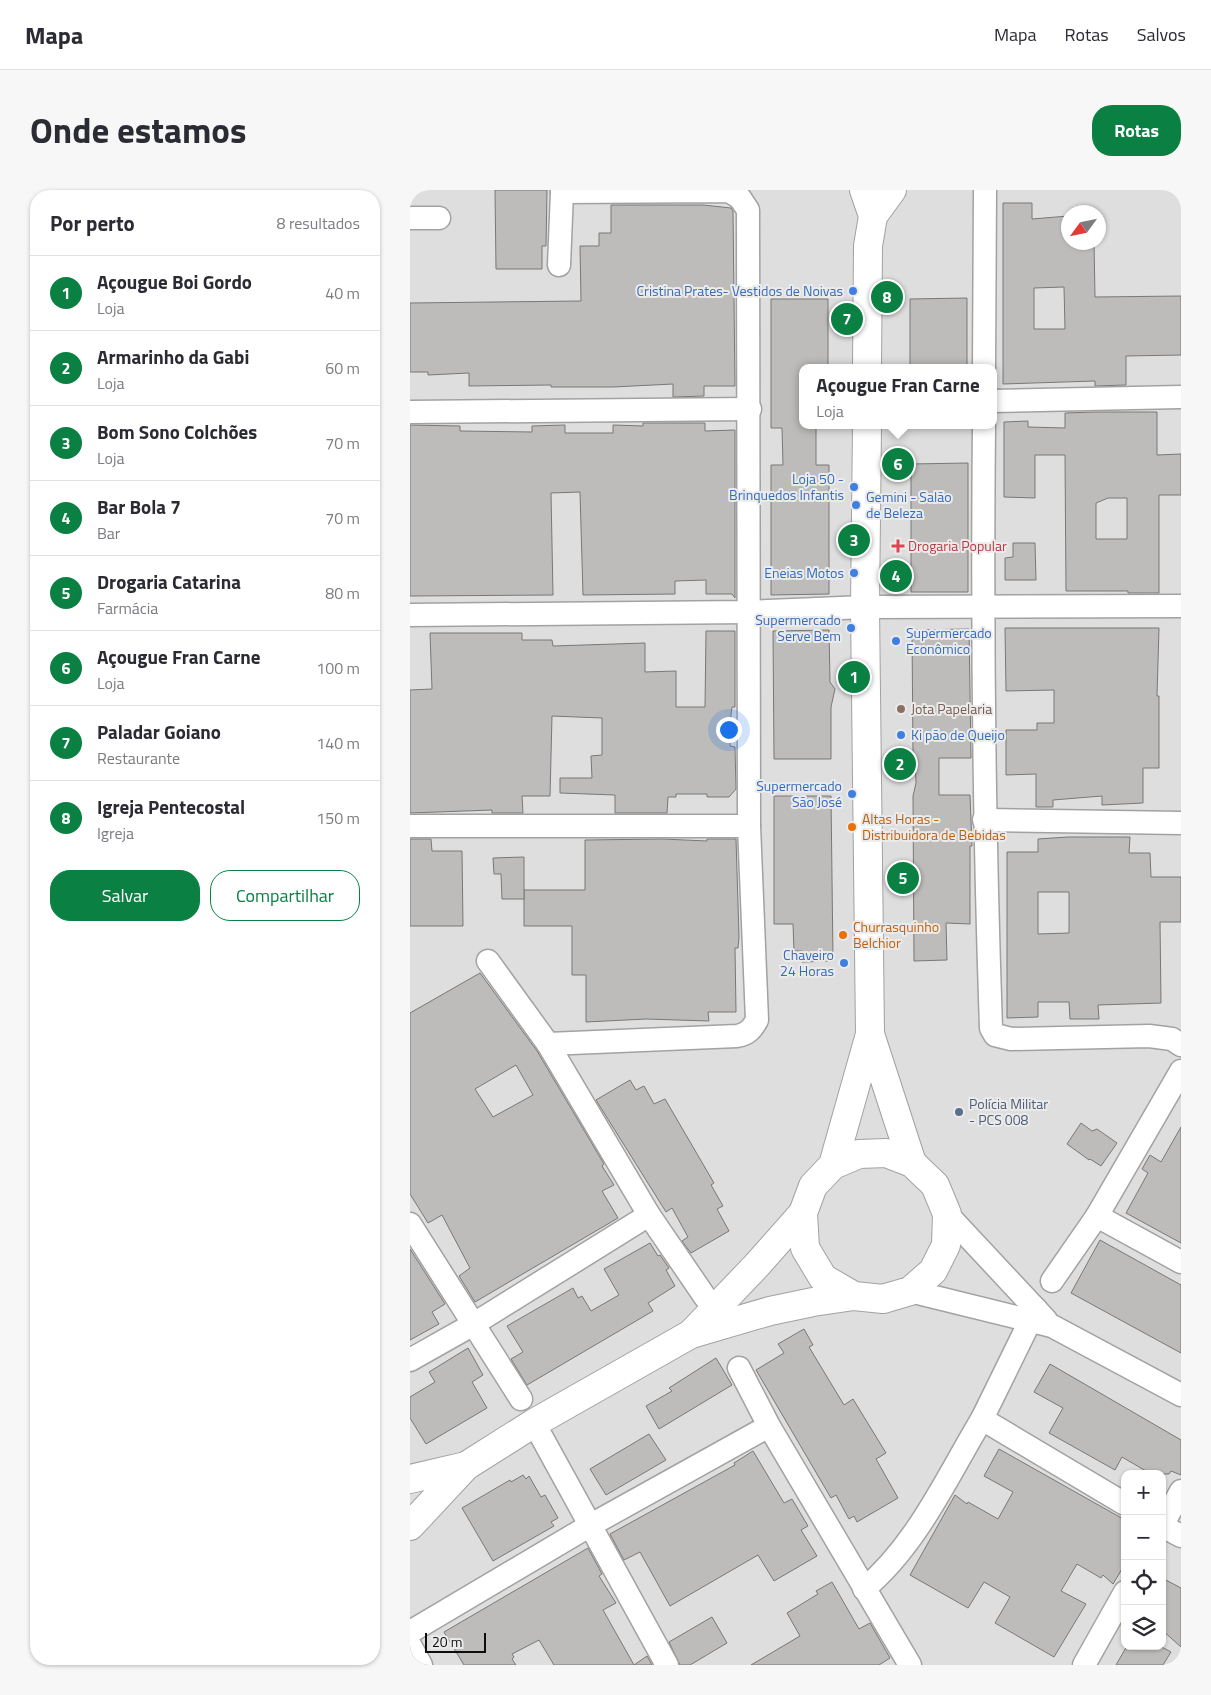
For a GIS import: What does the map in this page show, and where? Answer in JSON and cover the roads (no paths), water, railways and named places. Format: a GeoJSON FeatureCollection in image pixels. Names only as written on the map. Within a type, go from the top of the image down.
{"type":"FeatureCollection","features":[{"type":"Feature","properties":{"kind":"street"},"geometry":{"type":"LineString","coordinates":[[864,190],[872,216],[868,246],[867,364]]}},
{"type":"Feature","properties":{"kind":"street"},"geometry":{"type":"LineString","coordinates":[[872,216],[892,190]]}},
{"type":"Feature","properties":{"kind":"street"},"geometry":{"type":"LineString","coordinates":[[984,364],[985,190]]}},
{"type":"Feature","properties":{"kind":"street"},"geometry":{"type":"LineString","coordinates":[[548,1044],[737,1036],[745,1034],[757,1020],[749,826],[747,612],[750,409],[748,210],[740,198],[729,191],[562,191],[559,265]]}},
{"type":"Feature","properties":{"kind":"street"},"geometry":{"type":"LineString","coordinates":[[410,218],[440,218]]}},
{"type":"Feature","properties":{"kind":"street"},"geometry":{"type":"LineString","coordinates":[[997,401],[1181,397]]}},
{"type":"Feature","properties":{"kind":"street"},"geometry":{"type":"LineString","coordinates":[[410,412],[750,409]]}},
{"type":"Feature","properties":{"kind":"street"},"geometry":{"type":"LineString","coordinates":[[834,1165],[870,1034],[865,607],[867,429]]}},
{"type":"Feature","properties":{"kind":"street"},"geometry":{"type":"LineString","coordinates":[[984,429],[982,607],[984,820],[991,1028],[995,1035],[1011,1039],[1149,1036],[1172,1039],[1181,1046]]}},
{"type":"Feature","properties":{"kind":"street"},"geometry":{"type":"LineString","coordinates":[[410,615],[747,612],[865,607],[1181,606]]}},
{"type":"Feature","properties":{"kind":"street"},"geometry":{"type":"LineString","coordinates":[[984,820],[1181,823]]}},
{"type":"Feature","properties":{"kind":"street"},"geometry":{"type":"LineString","coordinates":[[410,826],[749,826]]}},
{"type":"Feature","properties":{"kind":"street"},"geometry":{"type":"LineString","coordinates":[[488,961],[548,1044],[649,1215],[706,1297]]}},
{"type":"Feature","properties":{"kind":"street"},"geometry":{"type":"LineString","coordinates":[[870,1034],[912,1163]]}},
{"type":"Feature","properties":{"kind":"street"},"geometry":{"type":"LineString","coordinates":[[1052,1281],[1097,1216],[1181,1070]]}},
{"type":"Feature","properties":{"kind":"street"},"geometry":{"type":"LineString","coordinates":[[691,1334],[757,1265],[803,1213],[813,1186],[834,1165],[859,1154],[886,1153],[912,1163],[936,1185],[948,1214],[1039,1318]]}},
{"type":"Feature","properties":{"kind":"street"},"geometry":{"type":"LineString","coordinates":[[803,1213],[805,1248],[823,1278],[854,1296]]}},
{"type":"Feature","properties":{"kind":"street"},"geometry":{"type":"LineString","coordinates":[[410,1525],[466,1466],[534,1423],[691,1334],[770,1311],[813,1302],[854,1296],[883,1299],[910,1291],[933,1271],[946,1245],[948,1214]]}},
{"type":"Feature","properties":{"kind":"street"},"geometry":{"type":"LineString","coordinates":[[410,1360],[472,1325],[649,1215]]}},
{"type":"Feature","properties":{"kind":"street"},"geometry":{"type":"LineString","coordinates":[[1097,1216],[1181,1262]]}},
{"type":"Feature","properties":{"kind":"street"},"geometry":{"type":"LineString","coordinates":[[410,1224],[472,1325],[521,1399]]}},
{"type":"Feature","properties":{"kind":"street"},"geometry":{"type":"LineString","coordinates":[[910,1291],[1039,1318],[1181,1395]]}},
{"type":"Feature","properties":{"kind":"street"},"geometry":{"type":"LineString","coordinates":[[864,1589],[886,1571],[917,1528],[1039,1318]]}},
{"type":"Feature","properties":{"kind":"street"},"geometry":{"type":"LineString","coordinates":[[739,1368],[769,1426],[910,1665]]}},
{"type":"Feature","properties":{"kind":"street"},"geometry":{"type":"LineString","coordinates":[[982,1419],[1121,1502]]}},
{"type":"Feature","properties":{"kind":"street"},"geometry":{"type":"LineString","coordinates":[[534,1423],[667,1665]]}},
{"type":"Feature","properties":{"kind":"street"},"geometry":{"type":"LineString","coordinates":[[410,1632],[589,1526],[769,1426]]}},
{"type":"Feature","properties":{"kind":"street"},"geometry":{"type":"LineString","coordinates":[[410,1479],[466,1466]]}},
{"type":"Feature","properties":{"kind":"street"},"geometry":{"type":"LineString","coordinates":[[1166,1519],[1181,1491]]}},
{"type":"Feature","properties":{"kind":"street"},"geometry":{"type":"LineString","coordinates":[[1166,1528],[1181,1536]]}},
{"type":"Feature","properties":{"kind":"street"},"geometry":{"type":"LineString","coordinates":[[1084,1665],[1121,1599]]}},
{"type":"Feature","properties":{"kind":"street"},"geometry":{"type":"LineString","coordinates":[[410,1645],[421,1665]]}},
{"type":"Feature","properties":{"kind":"place","name":"Cristina Prates- Vestidos de Noivas"},"geometry":{"type":"Point","coordinates":[853,291]}},
{"type":"Feature","properties":{"kind":"place","name":"Igreja Pentecostal"},"geometry":{"type":"Point","coordinates":[887,297]}},
{"type":"Feature","properties":{"kind":"place","name":"Paladar Goiano"},"geometry":{"type":"Point","coordinates":[847,319]}},
{"type":"Feature","properties":{"kind":"place","name":"Açougue Fran Carne"},"geometry":{"type":"Point","coordinates":[898,464]}},
{"type":"Feature","properties":{"kind":"place","name":"Loja 50 - Brinquedos Infantis"},"geometry":{"type":"Point","coordinates":[854,487]}},
{"type":"Feature","properties":{"kind":"place","name":"Gemini - Salão de Beleza"},"geometry":{"type":"Point","coordinates":[856,505]}},
{"type":"Feature","properties":{"kind":"place","name":"Bom Sono Colchões"},"geometry":{"type":"Point","coordinates":[854,540]}},
{"type":"Feature","properties":{"kind":"place","name":"Drogaria Popular"},"geometry":{"type":"Point","coordinates":[898,546]}},
{"type":"Feature","properties":{"kind":"place","name":"Eneias Motos"},"geometry":{"type":"Point","coordinates":[854,573]}},
{"type":"Feature","properties":{"kind":"place","name":"Bar Bola 7"},"geometry":{"type":"Point","coordinates":[896,576]}},
{"type":"Feature","properties":{"kind":"place","name":"Supermercado Serve Bem"},"geometry":{"type":"Point","coordinates":[851,628]}},
{"type":"Feature","properties":{"kind":"place","name":"Supermercado Econômico"},"geometry":{"type":"Point","coordinates":[896,641]}},
{"type":"Feature","properties":{"kind":"place","name":"Açougue Boi Gordo"},"geometry":{"type":"Point","coordinates":[854,677]}},
{"type":"Feature","properties":{"kind":"place","name":"Jota Papelaria"},"geometry":{"type":"Point","coordinates":[901,709]}},
{"type":"Feature","properties":{"kind":"place","name":"Ki pão de Queijo"},"geometry":{"type":"Point","coordinates":[901,735]}},
{"type":"Feature","properties":{"kind":"place","name":"Armarinho da Gabi"},"geometry":{"type":"Point","coordinates":[900,764]}},
{"type":"Feature","properties":{"kind":"place","name":"Supermercado São José"},"geometry":{"type":"Point","coordinates":[852,794]}},
{"type":"Feature","properties":{"kind":"place","name":"Altas Horas - Distribuidora de Bebidas"},"geometry":{"type":"Point","coordinates":[852,827]}},
{"type":"Feature","properties":{"kind":"place","name":"Drogaria Catarina"},"geometry":{"type":"Point","coordinates":[903,878]}},
{"type":"Feature","properties":{"kind":"place","name":"Churrasquinho Belchior"},"geometry":{"type":"Point","coordinates":[843,935]}},
{"type":"Feature","properties":{"kind":"place","name":"Chaveiro 24 Horas"},"geometry":{"type":"Point","coordinates":[844,963]}},
{"type":"Feature","properties":{"kind":"place","name":"Polícia Militar - PCS 008"},"geometry":{"type":"Point","coordinates":[959,1112]}}]}
